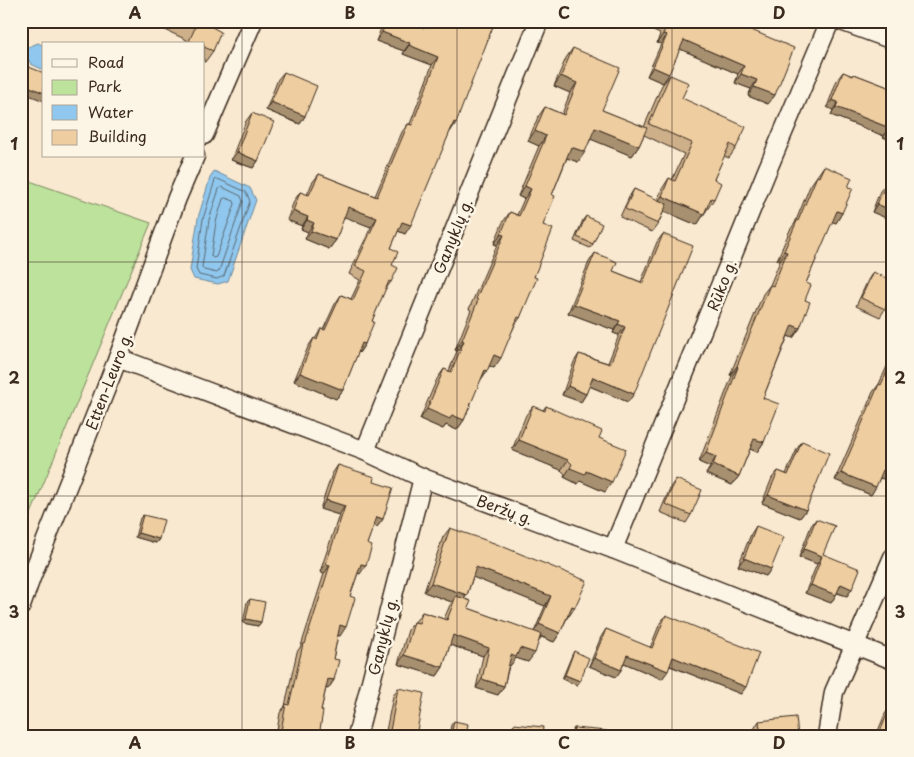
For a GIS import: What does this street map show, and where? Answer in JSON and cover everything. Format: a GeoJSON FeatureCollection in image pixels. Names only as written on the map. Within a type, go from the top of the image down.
{"type":"FeatureCollection","features":[{"type":"Feature","properties":{"kind":"street"},"geometry":{"type":"LineString","coordinates":[[205,133],[253,21]]}},
{"type":"Feature","properties":{"kind":"street","name":"Ganyklų g."},"geometry":{"type":"LineString","coordinates":[[365,451],[539,21]]}},
{"type":"Feature","properties":{"kind":"street","name":"Rūko g."},"geometry":{"type":"LineString","coordinates":[[613,549],[830,21]]}},
{"type":"Feature","properties":{"kind":"street"},"geometry":{"type":"LineString","coordinates":[[841,21],[893,40]]}},
{"type":"Feature","properties":{"kind":"street","name":"Etten-Leuro g."},"geometry":{"type":"LineString","coordinates":[[21,606],[30,578],[118,358],[176,198],[194,158]]}},
{"type":"Feature","properties":{"kind":"street","name":"Beržų g."},"geometry":{"type":"LineString","coordinates":[[118,358],[365,451],[423,478],[613,549],[893,660]]}},
{"type":"Feature","properties":{"kind":"street","name":"Ganyklų g."},"geometry":{"type":"LineString","coordinates":[[357,736],[423,478]]}},
{"type":"Feature","properties":{"kind":"street"},"geometry":{"type":"LineString","coordinates":[[827,736],[834,692],[893,557]]}},
{"type":"Feature","properties":{"kind":"green space"},"geometry":{"type":"Polygon","coordinates":[[[21,178],[151,223],[21,538],[21,178]]]}},
{"type":"Feature","properties":{"kind":"water"},"geometry":{"type":"Polygon","coordinates":[[[38,43],[42,45],[42,69],[31,64],[25,54],[28,47],[38,43]]]}},
{"type":"Feature","properties":{"kind":"water"},"geometry":{"type":"Polygon","coordinates":[[[214,171],[250,188],[256,200],[228,281],[218,284],[194,279],[190,270],[198,218],[210,178],[214,171]]]}},
{"type":"Feature","properties":{"kind":"building"},"geometry":{"type":"Polygon","coordinates":[[[179,21],[214,21],[212,27],[221,32],[213,51],[205,47],[205,42],[189,41],[195,28],[179,21]]]}},
{"type":"Feature","properties":{"kind":"building"},"geometry":{"type":"Polygon","coordinates":[[[387,21],[408,21],[424,28],[427,21],[436,21],[449,26],[451,21],[495,21],[456,123],[454,122],[411,225],[402,222],[391,248],[398,252],[392,265],[398,268],[391,282],[389,281],[372,321],[374,322],[365,344],[362,343],[343,390],[300,373],[314,338],[317,340],[321,329],[325,330],[341,295],[353,300],[366,271],[355,266],[377,218],[348,207],[336,240],[311,231],[314,223],[307,220],[308,217],[293,211],[300,192],[309,195],[319,174],[377,197],[408,124],[412,125],[438,57],[382,32],[387,21]]]}},
{"type":"Feature","properties":{"kind":"building"},"geometry":{"type":"Polygon","coordinates":[[[657,21],[730,21],[794,48],[775,95],[754,87],[757,80],[741,74],[744,66],[684,40],[669,74],[653,67],[667,35],[663,34],[667,25],[657,21]]]}},
{"type":"Feature","properties":{"kind":"building"},"geometry":{"type":"Polygon","coordinates":[[[573,48],[620,68],[602,110],[647,128],[639,146],[595,128],[585,152],[571,147],[552,195],[555,196],[543,225],[553,229],[534,277],[537,278],[520,318],[518,317],[501,358],[494,355],[487,371],[485,370],[464,420],[452,415],[450,419],[427,409],[444,369],[451,372],[464,341],[462,340],[478,300],[476,299],[504,235],[501,234],[510,212],[519,216],[531,189],[525,186],[546,136],[535,131],[545,107],[564,115],[577,83],[561,76],[573,48]]]}},
{"type":"Feature","properties":{"kind":"building"},"geometry":{"type":"Polygon","coordinates":[[[21,64],[42,72],[42,92],[21,83],[21,64]]]}},
{"type":"Feature","properties":{"kind":"building"},"geometry":{"type":"Polygon","coordinates":[[[284,72],[317,86],[305,116],[271,102],[284,72]]]}},
{"type":"Feature","properties":{"kind":"building"},"geometry":{"type":"Polygon","coordinates":[[[843,72],[853,76],[854,74],[893,89],[893,131],[889,130],[890,128],[836,107],[838,102],[832,100],[843,72]]]}},
{"type":"Feature","properties":{"kind":"building"},"geometry":{"type":"Polygon","coordinates":[[[670,75],[689,83],[682,98],[746,127],[736,148],[730,144],[714,179],[721,183],[714,199],[711,198],[704,214],[662,196],[669,178],[675,181],[692,143],[649,124],[670,75]]]}},
{"type":"Feature","properties":{"kind":"building"},"geometry":{"type":"Polygon","coordinates":[[[21,112],[25,114],[21,122],[21,112]]]}},
{"type":"Feature","properties":{"kind":"building"},"geometry":{"type":"Polygon","coordinates":[[[252,113],[274,122],[258,161],[237,152],[252,113]]]}},
{"type":"Feature","properties":{"kind":"building"},"geometry":{"type":"Polygon","coordinates":[[[824,166],[852,178],[848,187],[853,188],[842,213],[837,211],[806,283],[811,285],[805,300],[810,302],[800,328],[792,325],[763,398],[779,404],[764,442],[754,439],[739,476],[713,465],[716,457],[706,453],[737,366],[770,285],[773,286],[787,252],[784,251],[817,176],[819,177],[824,166]]]}},
{"type":"Feature","properties":{"kind":"building"},"geometry":{"type":"Polygon","coordinates":[[[886,184],[893,186],[893,211],[877,204],[886,184]]]}},
{"type":"Feature","properties":{"kind":"building"},"geometry":{"type":"Polygon","coordinates":[[[634,189],[667,204],[658,224],[625,209],[634,189]]]}},
{"type":"Feature","properties":{"kind":"building"},"geometry":{"type":"Polygon","coordinates":[[[586,216],[602,224],[593,244],[577,237],[586,216]]]}},
{"type":"Feature","properties":{"kind":"building"},"geometry":{"type":"Polygon","coordinates":[[[663,234],[693,246],[634,394],[593,377],[586,394],[568,386],[579,354],[610,364],[625,327],[618,324],[620,321],[574,304],[595,253],[617,262],[613,271],[643,283],[663,234]]]}},
{"type":"Feature","properties":{"kind":"building"},"geometry":{"type":"Polygon","coordinates":[[[873,272],[893,281],[893,293],[885,309],[861,298],[873,272]]]}},
{"type":"Feature","properties":{"kind":"building"},"geometry":{"type":"Polygon","coordinates":[[[893,358],[893,447],[890,453],[893,454],[893,460],[888,472],[883,470],[876,487],[841,473],[879,384],[881,385],[893,358]]]}},
{"type":"Feature","properties":{"kind":"building"},"geometry":{"type":"Polygon","coordinates":[[[533,406],[545,411],[546,406],[602,431],[599,438],[626,449],[612,482],[586,471],[585,474],[570,468],[572,464],[568,460],[519,440],[533,406]]]}},
{"type":"Feature","properties":{"kind":"building"},"geometry":{"type":"Polygon","coordinates":[[[802,441],[829,453],[806,510],[768,495],[778,471],[788,475],[802,441]]]}},
{"type":"Feature","properties":{"kind":"building"},"geometry":{"type":"Polygon","coordinates":[[[338,465],[375,477],[374,482],[393,488],[383,519],[377,517],[367,544],[372,546],[366,565],[361,564],[350,596],[355,598],[346,627],[340,625],[333,659],[339,660],[334,680],[328,679],[321,710],[323,711],[319,736],[280,736],[286,704],[289,705],[303,644],[305,644],[330,565],[326,564],[345,506],[326,500],[338,465]]]}},
{"type":"Feature","properties":{"kind":"building"},"geometry":{"type":"Polygon","coordinates":[[[676,479],[702,490],[691,515],[665,504],[676,479]]]}},
{"type":"Feature","properties":{"kind":"building"},"geometry":{"type":"Polygon","coordinates":[[[143,515],[164,520],[159,539],[138,533],[143,515]]]}},
{"type":"Feature","properties":{"kind":"building"},"geometry":{"type":"Polygon","coordinates":[[[816,519],[835,526],[823,554],[860,569],[852,589],[841,584],[836,595],[811,585],[822,556],[804,549],[816,519]]]}},
{"type":"Feature","properties":{"kind":"building"},"geometry":{"type":"Polygon","coordinates":[[[756,526],[784,537],[771,569],[744,558],[756,526]]]}},
{"type":"Feature","properties":{"kind":"building"},"geometry":{"type":"Polygon","coordinates":[[[450,528],[494,543],[587,581],[575,607],[572,606],[560,633],[539,624],[551,596],[476,567],[467,595],[431,583],[450,528]]]}},
{"type":"Feature","properties":{"kind":"building"},"geometry":{"type":"Polygon","coordinates":[[[456,596],[471,601],[468,608],[541,634],[535,653],[520,648],[516,657],[511,655],[504,686],[482,679],[489,648],[453,635],[443,667],[404,655],[414,622],[419,623],[422,612],[447,620],[456,596]]]}},
{"type":"Feature","properties":{"kind":"building"},"geometry":{"type":"Polygon","coordinates":[[[250,599],[265,602],[261,622],[246,619],[250,599]]]}},
{"type":"Feature","properties":{"kind":"building"},"geometry":{"type":"Polygon","coordinates":[[[666,615],[759,653],[746,687],[673,657],[668,671],[627,655],[621,670],[594,658],[606,629],[652,648],[666,615]]]}},
{"type":"Feature","properties":{"kind":"building"},"geometry":{"type":"Polygon","coordinates":[[[574,651],[589,658],[580,681],[565,675],[574,651]]]}},
{"type":"Feature","properties":{"kind":"building"},"geometry":{"type":"Polygon","coordinates":[[[398,688],[424,693],[416,736],[389,736],[398,688]]]}},
{"type":"Feature","properties":{"kind":"building"},"geometry":{"type":"Polygon","coordinates":[[[890,707],[893,708],[893,736],[880,732],[890,707]]]}},
{"type":"Feature","properties":{"kind":"building"},"geometry":{"type":"Polygon","coordinates":[[[796,717],[798,736],[761,736],[759,721],[796,717]]]}},
{"type":"Feature","properties":{"kind":"building"},"geometry":{"type":"Polygon","coordinates":[[[454,721],[468,724],[466,736],[451,736],[454,721]]]}},
{"type":"Feature","properties":{"kind":"building"},"geometry":{"type":"Polygon","coordinates":[[[514,724],[543,727],[542,736],[513,736],[514,724]]]}},
{"type":"Feature","properties":{"kind":"building"},"geometry":{"type":"Polygon","coordinates":[[[574,728],[607,731],[607,736],[573,736],[574,728]]]}}]}
